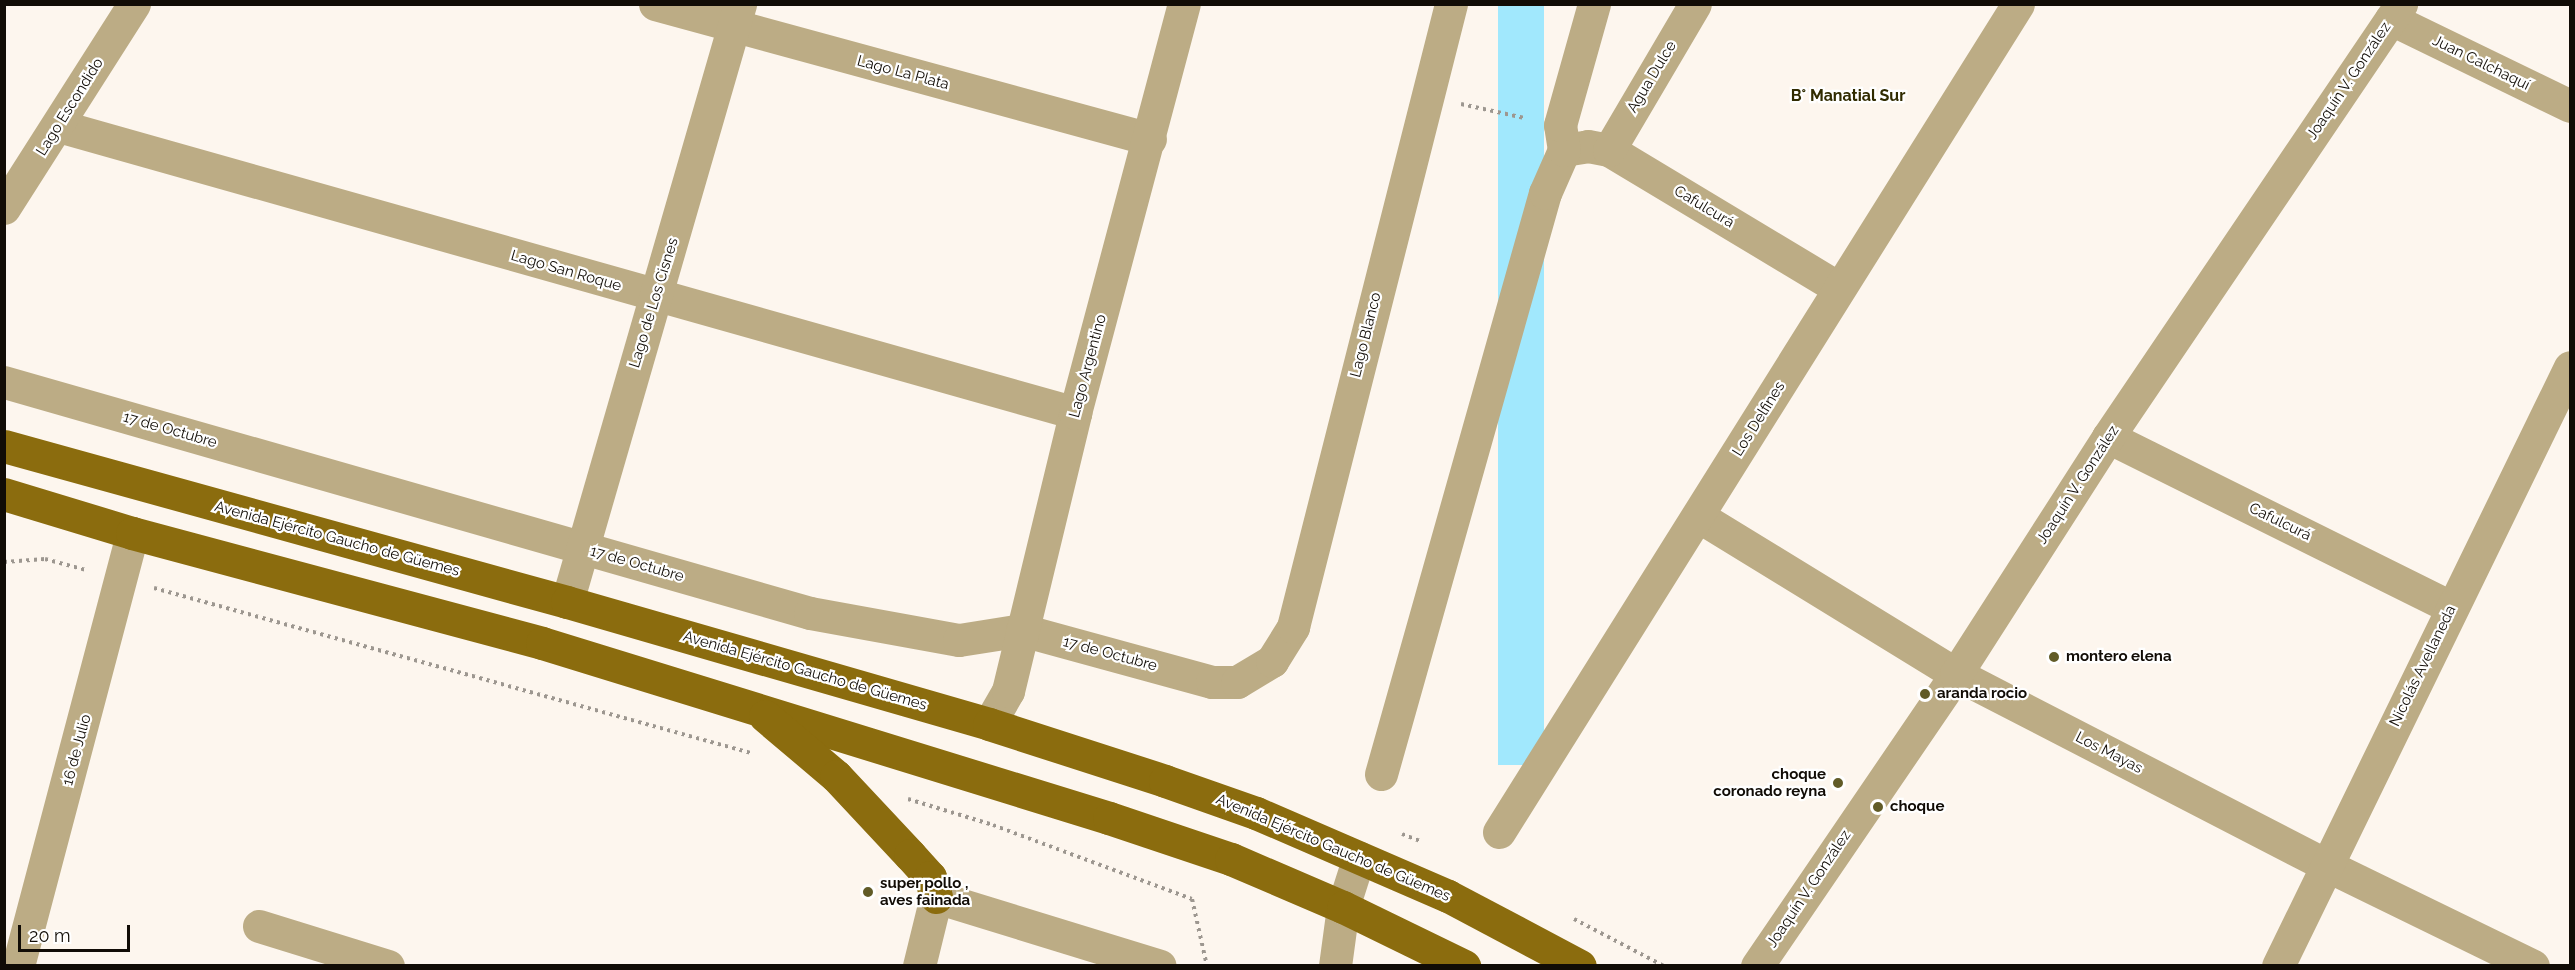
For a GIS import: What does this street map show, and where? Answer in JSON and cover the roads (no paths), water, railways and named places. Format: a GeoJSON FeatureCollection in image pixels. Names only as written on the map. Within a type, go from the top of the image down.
{"type":"FeatureCollection","features":[{"type":"Feature","properties":{"kind":"main road","name":"Avenida Ejército Gaucho de Güemes"},"geometry":{"type":"LineString","coordinates":[[4,446],[567,602],[989,724],[1256,813],[1448,896],[1580,966]]}},
{"type":"Feature","properties":{"kind":"main road"},"geometry":{"type":"LineString","coordinates":[[4,494],[132,533],[542,643],[752,705],[1231,859],[1343,907],[1464,966]]}},
{"type":"Feature","properties":{"kind":"main road"},"geometry":{"type":"LineString","coordinates":[[752,705],[836,776],[930,876],[936,897]]}},
{"type":"Feature","properties":{"kind":"street","name":"Lago Escondido"},"geometry":{"type":"LineString","coordinates":[[4,208],[134,4]]}},
{"type":"Feature","properties":{"kind":"street","name":"Lago La Plata"},"geometry":{"type":"LineString","coordinates":[[655,4],[737,16],[1150,139]]}},
{"type":"Feature","properties":{"kind":"street","name":"Lago Argentino"},"geometry":{"type":"LineString","coordinates":[[989,724],[1008,691],[1075,413],[1150,139],[1184,4]]}},
{"type":"Feature","properties":{"kind":"street","name":"Lago Blanco"},"geometry":{"type":"LineString","coordinates":[[1272,661],[1293,627],[1451,4]]}},
{"type":"Feature","properties":{"kind":"street"},"geometry":{"type":"LineString","coordinates":[[1381,774],[1562,138],[1594,4]]}},
{"type":"Feature","properties":{"kind":"street","name":"Agua Dulce"},"geometry":{"type":"LineString","coordinates":[[1609,150],[1695,4]]}},
{"type":"Feature","properties":{"kind":"street","name":"Los Delfines"},"geometry":{"type":"LineString","coordinates":[[1499,832],[2018,4]]}},
{"type":"Feature","properties":{"kind":"street","name":"Juan Calchaquí"},"geometry":{"type":"LineString","coordinates":[[2396,12],[2571,106]]}},
{"type":"Feature","properties":{"kind":"street","name":"Joaquín V. González"},"geometry":{"type":"LineString","coordinates":[[1756,966],[1956,674],[2108,437],[2396,12]]}},
{"type":"Feature","properties":{"kind":"street","name":"Lago de Los Cisnes"},"geometry":{"type":"LineString","coordinates":[[567,602],[579,548],[657,297],[737,16]]}},
{"type":"Feature","properties":{"kind":"street","name":"Lago San Roque"},"geometry":{"type":"LineString","coordinates":[[58,126],[657,297],[1075,413]]}},
{"type":"Feature","properties":{"kind":"street","name":"Cafulcurá"},"geometry":{"type":"LineString","coordinates":[[1562,138],[1609,150],[1839,288]]}},
{"type":"Feature","properties":{"kind":"street","name":"Nicolás Avellaneda"},"geometry":{"type":"LineString","coordinates":[[2278,966],[2451,607],[2571,367]]}},
{"type":"Feature","properties":{"kind":"street","name":"17 de Octubre"},"geometry":{"type":"LineString","coordinates":[[4,382],[810,613],[959,640],[1022,630],[1212,682],[1237,682],[1272,661]]}},
{"type":"Feature","properties":{"kind":"street","name":"Cafulcurá"},"geometry":{"type":"LineString","coordinates":[[2108,437],[2451,607]]}},
{"type":"Feature","properties":{"kind":"street","name":"Los Mayas"},"geometry":{"type":"LineString","coordinates":[[1698,516],[1956,674],[2328,866],[2533,966]]}},
{"type":"Feature","properties":{"kind":"street","name":"16 de Julio"},"geometry":{"type":"LineString","coordinates":[[18,966],[123,579],[132,533]]}},
{"type":"Feature","properties":{"kind":"street"},"geometry":{"type":"LineString","coordinates":[[1335,966],[1343,907],[1359,857]]}},
{"type":"Feature","properties":{"kind":"street"},"geometry":{"type":"LineString","coordinates":[[919,966],[936,897],[1160,966]]}},
{"type":"Feature","properties":{"kind":"street"},"geometry":{"type":"LineString","coordinates":[[260,926],[388,966]]}},
{"type":"Feature","properties":{"kind":"water"},"geometry":{"type":"Polygon","coordinates":[[[1498,5],[1544,5],[1544,765],[1498,765],[1498,5]]]}},
{"type":"Feature","properties":{"kind":"place","name":"montero elena"},"geometry":{"type":"Point","coordinates":[2054,657]}},
{"type":"Feature","properties":{"kind":"place","name":"aranda rocio"},"geometry":{"type":"Point","coordinates":[1925,694]}},
{"type":"Feature","properties":{"kind":"place","name":"choque coronado reyna"},"geometry":{"type":"Point","coordinates":[1838,783]}},
{"type":"Feature","properties":{"kind":"place","name":"choque"},"geometry":{"type":"Point","coordinates":[1878,807]}},
{"type":"Feature","properties":{"kind":"place","name":"super pollo , aves fainada"},"geometry":{"type":"Point","coordinates":[868,892]}},
{"type":"Feature","properties":{"kind":"district","name":"B° Manatial Sur"},"geometry":{"type":"Point","coordinates":[1848,96]}}]}
